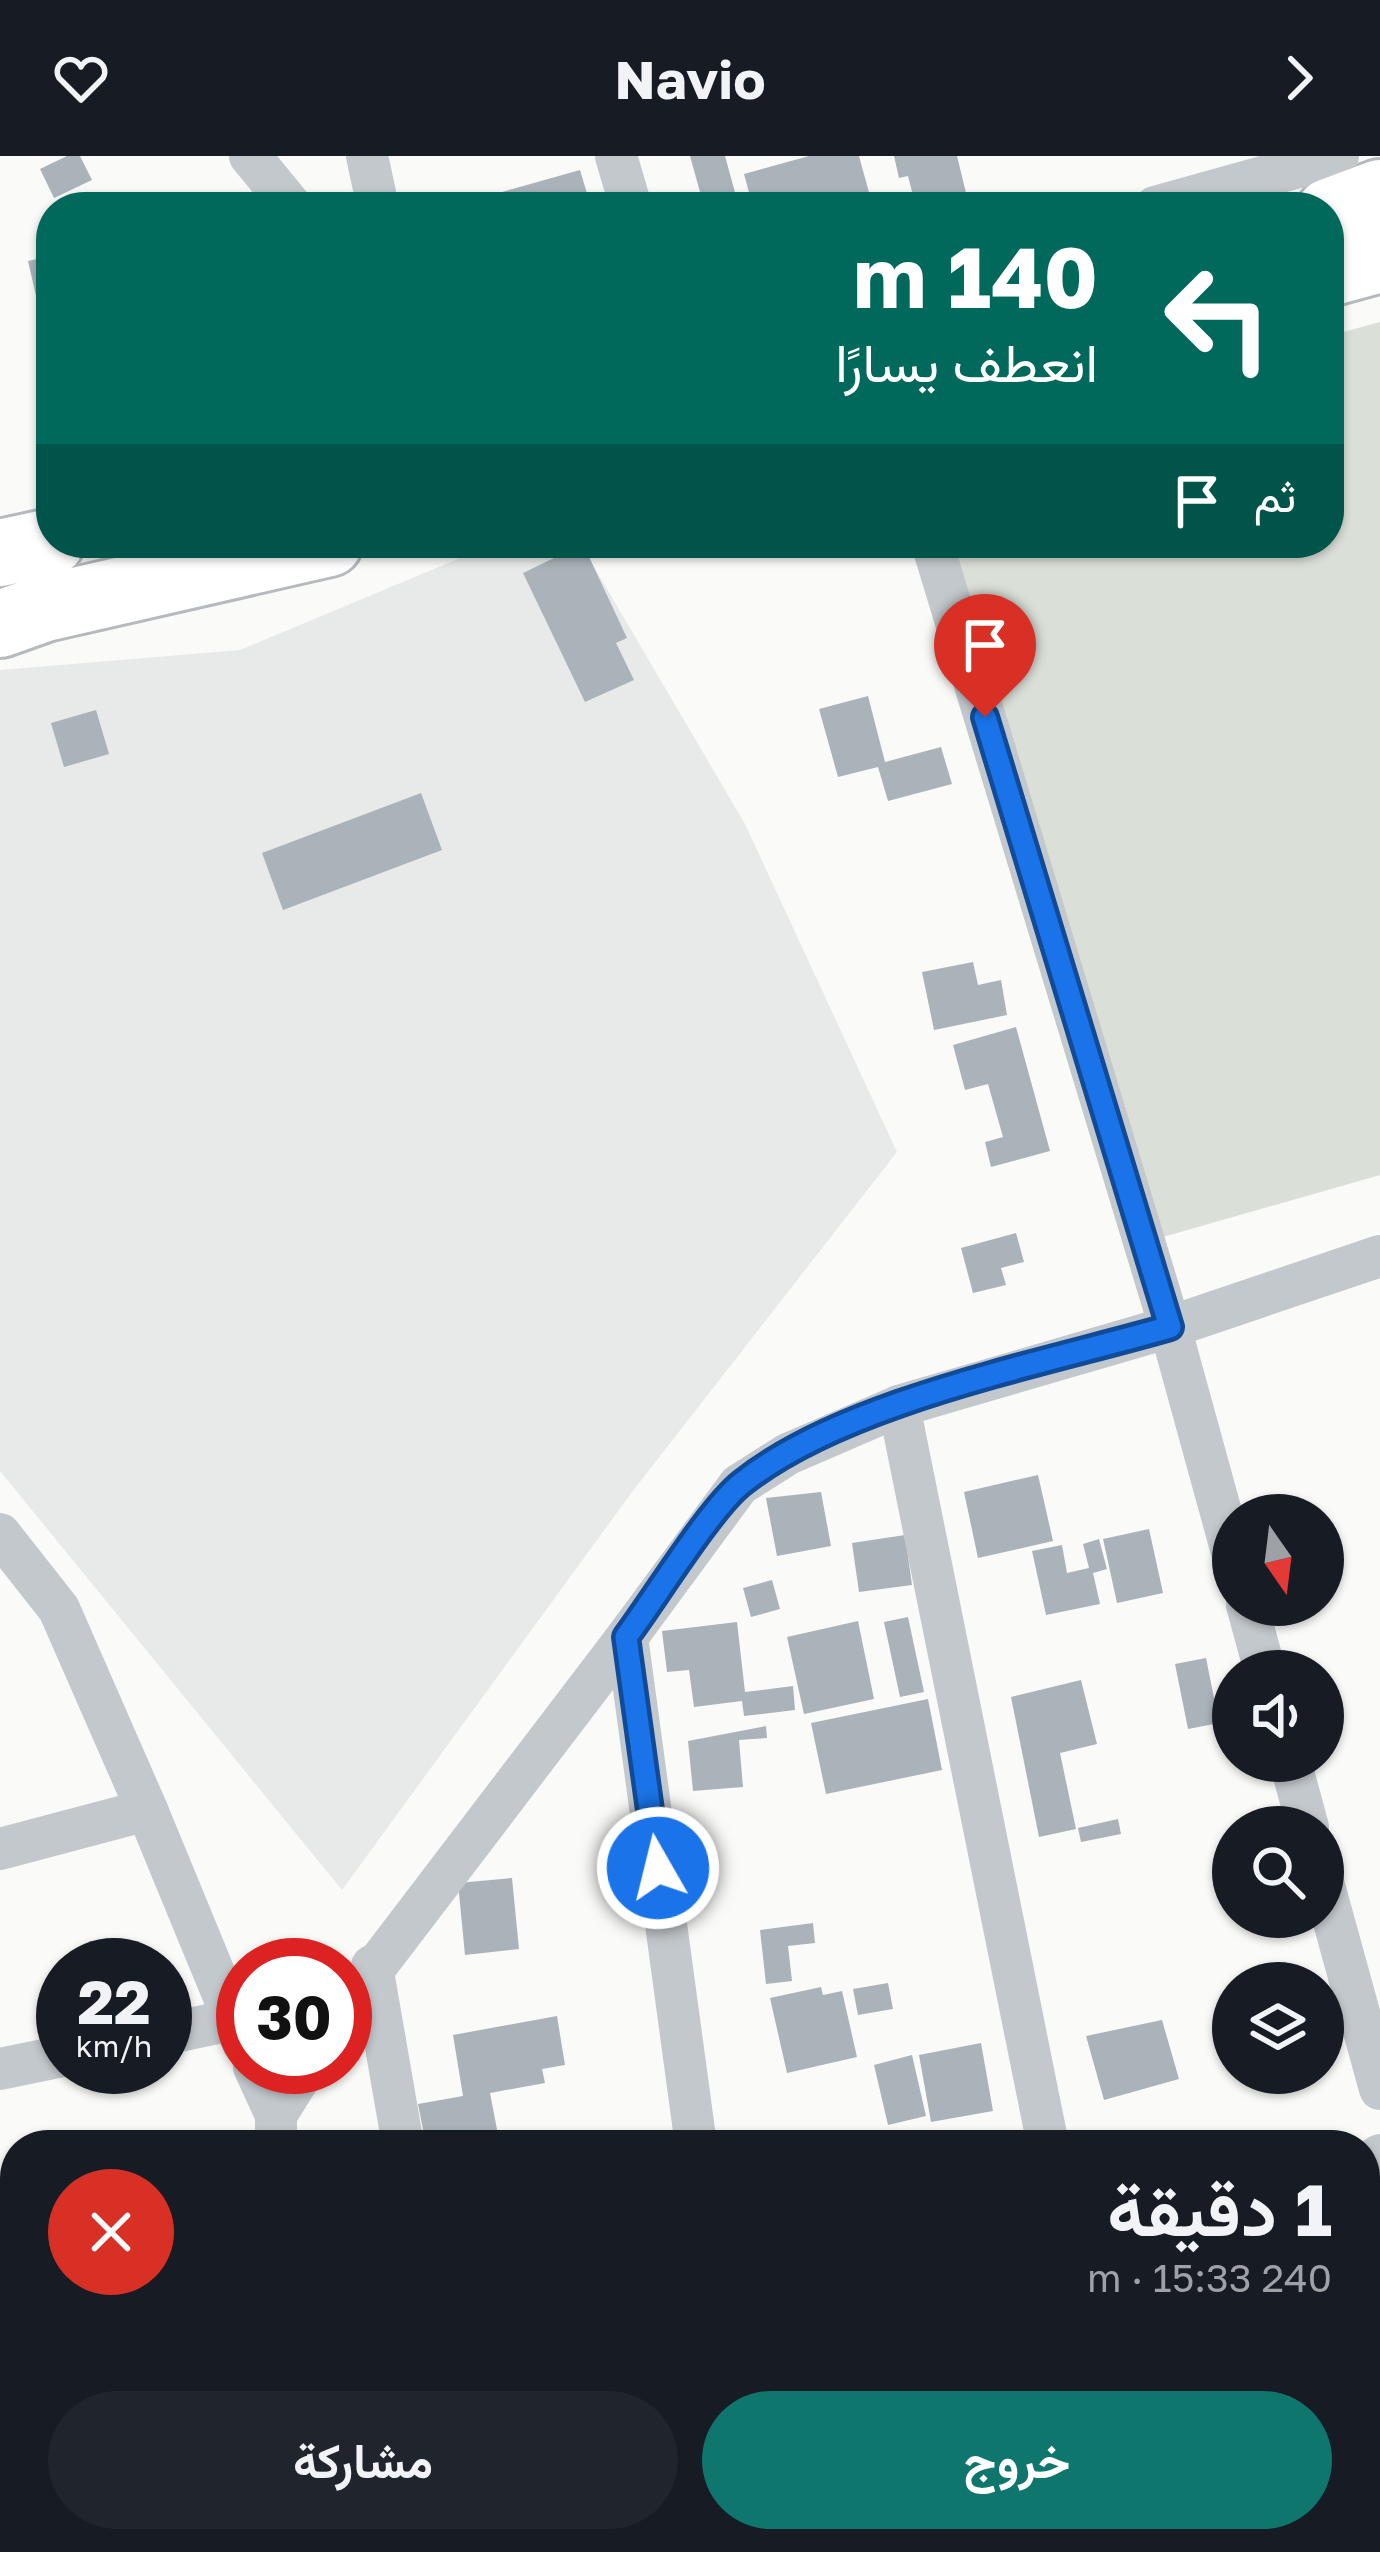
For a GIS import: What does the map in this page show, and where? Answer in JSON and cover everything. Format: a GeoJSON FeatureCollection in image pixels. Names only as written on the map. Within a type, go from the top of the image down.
{"type":"FeatureCollection","features":[{"type":"Feature","properties":{"kind":"main road"},"geometry":{"type":"LineString","coordinates":[[1344,207],[1380,194]]}},
{"type":"Feature","properties":{"kind":"main road"},"geometry":{"type":"LineString","coordinates":[[1344,269],[1380,259]]}},
{"type":"Feature","properties":{"kind":"main road"},"geometry":{"type":"LineString","coordinates":[[0,554],[36,546]]}},
{"type":"Feature","properties":{"kind":"main road"},"geometry":{"type":"LineString","coordinates":[[0,624],[45,608],[263,558]]}},
{"type":"Feature","properties":{"kind":"street"},"geometry":{"type":"LineString","coordinates":[[250,156],[280,192]]}},
{"type":"Feature","properties":{"kind":"street"},"geometry":{"type":"LineString","coordinates":[[368,156],[375,192]]}},
{"type":"Feature","properties":{"kind":"street"},"geometry":{"type":"LineString","coordinates":[[616,156],[627,192]]}},
{"type":"Feature","properties":{"kind":"street"},"geometry":{"type":"LineString","coordinates":[[1209,192],[1338,156]]}},
{"type":"Feature","properties":{"kind":"street"},"geometry":{"type":"LineString","coordinates":[[937,558],[1170,1327],[1216,1494]]}},
{"type":"Feature","properties":{"kind":"street"},"geometry":{"type":"LineString","coordinates":[[400,2130],[372,1966],[739,1485],[827,1435],[898,1406],[1170,1327],[1380,1256]]}},
{"type":"Feature","properties":{"kind":"street"},"geometry":{"type":"LineString","coordinates":[[898,1406],[1045,2130]]}},
{"type":"Feature","properties":{"kind":"street"},"geometry":{"type":"LineString","coordinates":[[0,1534],[59,1610],[216,1978]]}},
{"type":"Feature","properties":{"kind":"street"},"geometry":{"type":"LineString","coordinates":[[626,1637],[695,2130]]}},
{"type":"Feature","properties":{"kind":"street"},"geometry":{"type":"LineString","coordinates":[[0,1849],[147,1810]]}},
{"type":"Feature","properties":{"kind":"street"},"geometry":{"type":"LineString","coordinates":[[1338,1938],[1380,2089]]}},
{"type":"Feature","properties":{"kind":"street"},"geometry":{"type":"LineString","coordinates":[[0,2069],[36,2062]]}},
{"type":"Feature","properties":{"kind":"street"},"geometry":{"type":"LineString","coordinates":[[263,2094],[276,2130]]}},
{"type":"Feature","properties":{"kind":"street"},"geometry":{"type":"LineString","coordinates":[[276,2130],[293,2094]]}},
{"type":"Feature","properties":{"kind":"shaded area"},"geometry":{"type":"Polygon","coordinates":[[[1380,322],[1380,1175],[1142,1243],[949,558],[1344,558],[1344,332],[1380,322]]]}},
{"type":"Feature","properties":{"kind":"shaded area"},"geometry":{"type":"Polygon","coordinates":[[[460,558],[589,558],[745,824],[897,1152],[632,1492],[342,1890],[0,1471],[0,670],[240,650],[460,558]]]}},
{"type":"Feature","properties":{"kind":"building"},"geometry":{"type":"Polygon","coordinates":[[[67,156],[80,156],[92,180],[67,192],[51,192],[40,169],[67,156]]]}},
{"type":"Feature","properties":{"kind":"building"},"geometry":{"type":"Polygon","coordinates":[[[690,156],[725,156],[735,192],[700,192],[690,156]]]}},
{"type":"Feature","properties":{"kind":"building"},"geometry":{"type":"Polygon","coordinates":[[[809,156],[859,156],[869,192],[749,192],[744,174],[809,156]]]}},
{"type":"Feature","properties":{"kind":"building"},"geometry":{"type":"Polygon","coordinates":[[[894,156],[957,156],[966,192],[912,192],[908,176],[899,178],[894,156]]]}},
{"type":"Feature","properties":{"kind":"building"},"geometry":{"type":"Polygon","coordinates":[[[580,170],[587,192],[502,192],[580,170]]]}},
{"type":"Feature","properties":{"kind":"building"},"geometry":{"type":"Polygon","coordinates":[[[36,259],[36,296],[28,261],[36,259]]]}},
{"type":"Feature","properties":{"kind":"building"},"geometry":{"type":"Polygon","coordinates":[[[554,558],[590,558],[627,638],[616,643],[634,680],[585,702],[523,573],[554,558]]]}},
{"type":"Feature","properties":{"kind":"building"},"geometry":{"type":"Polygon","coordinates":[[[868,696],[885,762],[941,747],[952,784],[888,801],[878,767],[838,777],[819,709],[868,696]]]}},
{"type":"Feature","properties":{"kind":"building"},"geometry":{"type":"Polygon","coordinates":[[[96,710],[109,754],[64,767],[51,723],[96,710]]]}},
{"type":"Feature","properties":{"kind":"building"},"geometry":{"type":"Polygon","coordinates":[[[421,793],[442,850],[283,910],[262,853],[421,793]]]}},
{"type":"Feature","properties":{"kind":"building"},"geometry":{"type":"Polygon","coordinates":[[[973,962],[978,985],[1001,980],[1007,1015],[934,1030],[922,972],[973,962]]]}},
{"type":"Feature","properties":{"kind":"building"},"geometry":{"type":"Polygon","coordinates":[[[1016,1027],[1050,1151],[991,1167],[985,1142],[1003,1137],[988,1084],[965,1090],[953,1045],[1016,1027]]]}},
{"type":"Feature","properties":{"kind":"building"},"geometry":{"type":"Polygon","coordinates":[[[1016,1233],[1024,1262],[1001,1268],[1006,1285],[973,1293],[961,1248],[1016,1233]]]}},
{"type":"Feature","properties":{"kind":"building"},"geometry":{"type":"Polygon","coordinates":[[[1038,1475],[1053,1541],[978,1558],[964,1492],[1038,1475]]]}},
{"type":"Feature","properties":{"kind":"building"},"geometry":{"type":"Polygon","coordinates":[[[821,1492],[831,1546],[777,1556],[766,1498],[821,1492]]]}},
{"type":"Feature","properties":{"kind":"building"},"geometry":{"type":"Polygon","coordinates":[[[1149,1529],[1163,1593],[1117,1603],[1103,1539],[1149,1529]]]}},
{"type":"Feature","properties":{"kind":"building"},"geometry":{"type":"Polygon","coordinates":[[[905,1535],[912,1585],[859,1592],[852,1543],[905,1535]]]}},
{"type":"Feature","properties":{"kind":"building"},"geometry":{"type":"Polygon","coordinates":[[[1099,1539],[1107,1569],[1093,1573],[1100,1604],[1046,1615],[1032,1551],[1062,1545],[1067,1573],[1089,1568],[1083,1544],[1099,1539]]]}},
{"type":"Feature","properties":{"kind":"building"},"geometry":{"type":"Polygon","coordinates":[[[772,1580],[780,1609],[751,1617],[743,1588],[772,1580]]]}},
{"type":"Feature","properties":{"kind":"building"},"geometry":{"type":"Polygon","coordinates":[[[908,1617],[924,1692],[900,1697],[884,1622],[908,1617]]]}},
{"type":"Feature","properties":{"kind":"building"},"geometry":{"type":"Polygon","coordinates":[[[858,1621],[874,1699],[804,1714],[787,1637],[858,1621]]]}},
{"type":"Feature","properties":{"kind":"building"},"geometry":{"type":"Polygon","coordinates":[[[737,1622],[745,1692],[793,1686],[795,1710],[744,1716],[742,1701],[694,1707],[689,1670],[667,1672],[662,1631],[737,1622]]]}},
{"type":"Feature","properties":{"kind":"building"},"geometry":{"type":"Polygon","coordinates":[[[1206,1658],[1212,1724],[1188,1729],[1175,1664],[1206,1658]]]}},
{"type":"Feature","properties":{"kind":"building"},"geometry":{"type":"Polygon","coordinates":[[[1081,1680],[1097,1744],[1060,1753],[1076,1829],[1039,1837],[1011,1697],[1081,1680]]]}},
{"type":"Feature","properties":{"kind":"building"},"geometry":{"type":"Polygon","coordinates":[[[928,1699],[942,1770],[826,1794],[811,1723],[928,1699]]]}},
{"type":"Feature","properties":{"kind":"building"},"geometry":{"type":"Polygon","coordinates":[[[766,1726],[767,1738],[739,1740],[743,1787],[693,1791],[688,1741],[766,1726]]]}},
{"type":"Feature","properties":{"kind":"building"},"geometry":{"type":"Polygon","coordinates":[[[1118,1819],[1121,1834],[1081,1842],[1078,1828],[1118,1819]]]}},
{"type":"Feature","properties":{"kind":"building"},"geometry":{"type":"Polygon","coordinates":[[[512,1878],[519,1949],[465,1955],[458,1883],[512,1878]]]}},
{"type":"Feature","properties":{"kind":"building"},"geometry":{"type":"Polygon","coordinates":[[[813,1923],[815,1943],[788,1946],[792,1981],[766,1984],[760,1930],[813,1923]]]}},
{"type":"Feature","properties":{"kind":"building"},"geometry":{"type":"Polygon","coordinates":[[[888,1983],[893,2009],[858,2015],[853,1989],[888,1983]]]}},
{"type":"Feature","properties":{"kind":"building"},"geometry":{"type":"Polygon","coordinates":[[[821,1987],[823,1995],[842,1991],[857,2057],[787,2073],[770,1998],[821,1987]]]}},
{"type":"Feature","properties":{"kind":"building"},"geometry":{"type":"Polygon","coordinates":[[[557,2016],[565,2065],[542,2069],[545,2083],[490,2093],[497,2130],[423,2130],[418,2104],[463,2096],[453,2035],[557,2016]]]}},
{"type":"Feature","properties":{"kind":"building"},"geometry":{"type":"Polygon","coordinates":[[[1162,2020],[1179,2079],[1104,2100],[1086,2036],[1162,2020]]]}},
{"type":"Feature","properties":{"kind":"building"},"geometry":{"type":"Polygon","coordinates":[[[981,2043],[993,2111],[931,2122],[919,2055],[981,2043]]]}},
{"type":"Feature","properties":{"kind":"building"},"geometry":{"type":"Polygon","coordinates":[[[912,2055],[926,2116],[888,2125],[874,2065],[912,2055]]]}},
{"type":"Feature","properties":{"kind":"route"},"geometry":{"type":"LineString","coordinates":[[658,1868],[626,1637],[739,1485],[788,1454],[898,1406],[1170,1327],[985,717]]}}]}
